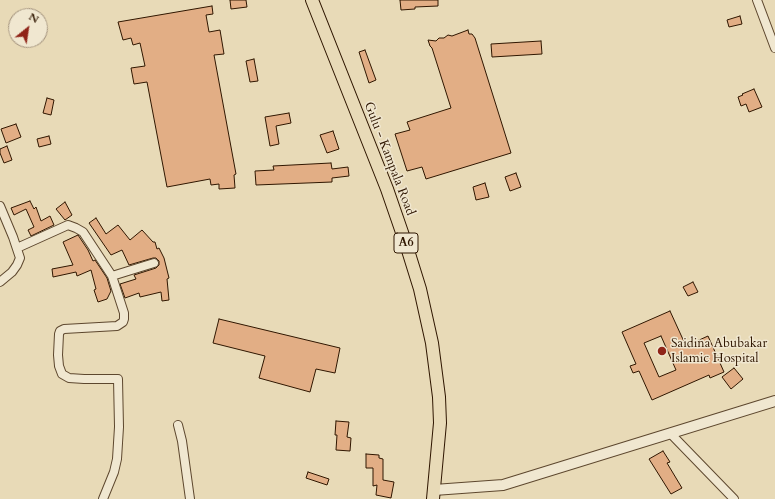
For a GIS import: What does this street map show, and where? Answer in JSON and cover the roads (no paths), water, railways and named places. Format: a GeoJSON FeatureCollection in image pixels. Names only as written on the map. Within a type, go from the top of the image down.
{"type":"FeatureCollection","features":[{"type":"Feature","properties":{"kind":"main road","name":"Gulu - Kampala Road"},"geometry":{"type":"LineString","coordinates":[[312,0],[387,189],[420,289],[432,343],[439,397],[440,422],[434,494]]}},
{"type":"Feature","properties":{"kind":"street"},"geometry":{"type":"LineString","coordinates":[[757,0],[775,48]]}},
{"type":"Feature","properties":{"kind":"street"},"geometry":{"type":"LineString","coordinates":[[0,206],[20,258],[17,265],[0,282]]}},
{"type":"Feature","properties":{"kind":"street"},"geometry":{"type":"LineString","coordinates":[[17,248],[68,225],[83,232],[112,276],[124,313],[123,322],[117,326],[62,330],[59,334],[58,355],[59,366],[62,374],[68,378],[98,380],[118,379],[119,427],[117,458],[114,472],[103,499]]}},
{"type":"Feature","properties":{"kind":"street"},"geometry":{"type":"LineString","coordinates":[[112,276],[154,263]]}},
{"type":"Feature","properties":{"kind":"street"},"geometry":{"type":"LineString","coordinates":[[434,494],[503,485],[775,401]]}},
{"type":"Feature","properties":{"kind":"street"},"geometry":{"type":"LineString","coordinates":[[178,425],[182,441],[190,499]]}},
{"type":"Feature","properties":{"kind":"street"},"geometry":{"type":"LineString","coordinates":[[670,434],[734,499]]}},
{"type":"Feature","properties":{"kind":"place","name":"Saidina Abubakar Islamic Hospital"},"geometry":{"type":"Point","coordinates":[662,351]}}]}
